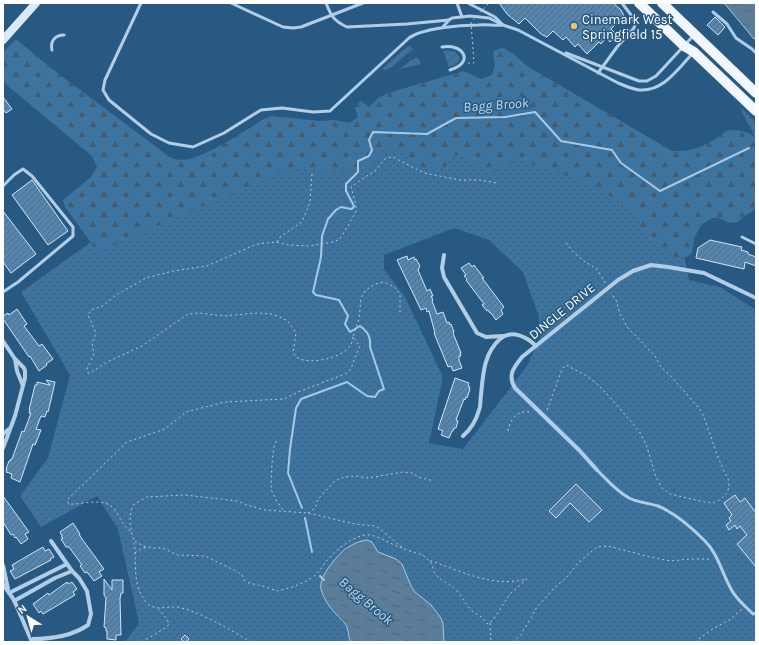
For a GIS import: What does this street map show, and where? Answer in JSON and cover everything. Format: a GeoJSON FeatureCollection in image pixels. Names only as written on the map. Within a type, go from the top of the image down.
{"type":"FeatureCollection","features":[{"type":"Feature","properties":{"kind":"main road"},"geometry":{"type":"LineString","coordinates":[[3,40],[36,3]]}},
{"type":"Feature","properties":{"kind":"main road"},"geometry":{"type":"LineString","coordinates":[[639,3],[691,48],[756,111]]}},
{"type":"Feature","properties":{"kind":"main road"},"geometry":{"type":"LineString","coordinates":[[647,3],[680,34],[684,34],[687,29],[684,25]]}},
{"type":"Feature","properties":{"kind":"main road"},"geometry":{"type":"LineString","coordinates":[[662,3],[694,37],[756,93]]}},
{"type":"Feature","properties":{"kind":"street"},"geometry":{"type":"LineString","coordinates":[[444,255],[442,268],[444,277],[477,333],[486,337],[516,334],[527,338],[536,346]]}},
{"type":"Feature","properties":{"kind":"street","name":"DINGLE DRIVE"},"geometry":{"type":"LineString","coordinates":[[597,470],[515,388],[511,381],[512,372],[522,357],[608,288],[633,271],[651,265],[704,273],[756,298]]}},
{"type":"Feature","properties":{"kind":"street"},"geometry":{"type":"LineString","coordinates":[[463,436],[474,424],[480,410],[487,355],[493,345],[503,336]]}},
{"type":"Feature","properties":{"kind":"street"},"geometry":{"type":"LineString","coordinates":[[3,341],[25,371],[25,378],[13,424],[3,448]]}},
{"type":"Feature","properties":{"kind":"street"},"geometry":{"type":"LineString","coordinates":[[15,359],[23,386]]}},
{"type":"Feature","properties":{"kind":"street"},"geometry":{"type":"LineString","coordinates":[[3,434],[9,430],[13,424]]}},
{"type":"Feature","properties":{"kind":"street"},"geometry":{"type":"LineString","coordinates":[[3,584],[14,601],[31,641],[59,637],[82,630],[88,625],[90,614],[87,591],[79,578],[50,541]]}},
{"type":"Feature","properties":{"kind":"street"},"geometry":{"type":"LineString","coordinates":[[9,593],[67,564]]}},
{"type":"Feature","properties":{"kind":"street"},"geometry":{"type":"LineString","coordinates":[[3,565],[9,593]]}},
{"type":"Feature","properties":{"kind":"street"},"geometry":{"type":"LineString","coordinates":[[14,601],[54,578],[72,571]]}},
{"type":"Feature","properties":{"kind":"street"},"geometry":{"type":"LineString","coordinates":[[57,642],[59,637]]}},
{"type":"Feature","properties":{"kind":"lane"},"geometry":{"type":"LineString","coordinates":[[141,3],[105,80],[103,90],[109,100],[151,134],[169,143],[193,146],[224,133],[261,110],[282,108],[313,112],[330,111],[409,38],[421,32],[478,24],[503,25]]}},
{"type":"Feature","properties":{"kind":"lane"},"geometry":{"type":"LineString","coordinates":[[231,3],[288,28],[301,27],[363,3]]}},
{"type":"Feature","properties":{"kind":"lane"},"geometry":{"type":"LineString","coordinates":[[326,3],[331,15],[340,24],[347,27],[407,24],[449,20],[462,17],[480,16],[489,18],[518,30],[618,83],[633,89],[641,90],[654,88],[668,80],[691,48],[694,37]]}},
{"type":"Feature","properties":{"kind":"lane"},"geometry":{"type":"LineString","coordinates":[[457,3],[462,17]]}},
{"type":"Feature","properties":{"kind":"lane"},"geometry":{"type":"LineString","coordinates":[[468,3],[495,17],[503,25]]}},
{"type":"Feature","properties":{"kind":"lane"},"geometry":{"type":"LineString","coordinates":[[598,73],[617,47],[634,28],[635,24],[631,15],[622,3]]}},
{"type":"Feature","properties":{"kind":"lane"},"geometry":{"type":"LineString","coordinates":[[713,12],[727,24],[736,38],[756,53]]}},
{"type":"Feature","properties":{"kind":"lane"},"geometry":{"type":"LineString","coordinates":[[442,28],[449,20]]}},
{"type":"Feature","properties":{"kind":"lane"},"geometry":{"type":"LineString","coordinates":[[52,50],[51,44],[54,39],[58,35],[64,35]]}},
{"type":"Feature","properties":{"kind":"lane"},"geometry":{"type":"LineString","coordinates":[[442,47],[454,47],[464,56],[464,62],[460,66],[450,70]]}},
{"type":"Feature","properties":{"kind":"lane"},"geometry":{"type":"LineString","coordinates":[[555,49],[639,81],[647,81],[656,76],[691,48]]}},
{"type":"Feature","properties":{"kind":"lane"},"geometry":{"type":"LineString","coordinates":[[3,186],[14,175],[23,169],[32,176],[73,227],[73,236],[18,282],[3,292]]}},
{"type":"Feature","properties":{"kind":"lane"},"geometry":{"type":"LineString","coordinates":[[742,237],[756,244]]}},
{"type":"Feature","properties":{"kind":"lane"},"geometry":{"type":"LineString","coordinates":[[597,470],[612,485],[628,497],[642,503],[658,506],[681,520],[705,541],[710,546],[717,559],[730,589],[753,614],[756,613]]}},
{"type":"Feature","properties":{"kind":"path"},"geometry":{"type":"LineString","coordinates":[[468,63],[474,63],[471,22],[489,3]]}},
{"type":"Feature","properties":{"kind":"path"},"geometry":{"type":"LineString","coordinates":[[400,312],[400,294],[394,287],[384,282],[375,284],[366,290],[362,298],[358,324],[350,346],[340,355],[330,359],[305,360],[298,358],[293,353],[296,333],[288,320],[271,314],[257,313],[223,316],[199,312],[188,314],[142,346],[107,362],[92,372],[88,372],[87,370],[94,354],[92,344],[95,336],[95,330],[88,314],[91,310],[103,306],[116,296],[146,278],[173,271],[207,266],[257,244],[277,242],[288,245],[310,246],[340,239],[356,211],[356,205],[351,188],[362,179],[375,172],[386,158],[393,157],[424,173],[460,180],[478,180],[497,183]]}},
{"type":"Feature","properties":{"kind":"path"},"geometry":{"type":"LineString","coordinates":[[277,242],[280,238],[302,222],[310,202],[312,174]]}},
{"type":"Feature","properties":{"kind":"path"},"geometry":{"type":"LineString","coordinates":[[508,431],[509,424],[515,416],[524,411],[539,415],[547,411],[562,369],[566,364],[596,383],[639,431],[646,444],[656,477],[662,488],[670,494],[714,503],[727,493],[729,487],[729,481],[718,460],[704,417],[699,408],[660,366],[655,356],[628,328],[620,314],[616,300],[597,269],[584,261],[566,244]]}},
{"type":"Feature","properties":{"kind":"path"},"geometry":{"type":"LineString","coordinates":[[131,531],[125,526],[115,511],[107,504],[69,504],[67,500],[127,442],[165,429],[186,412],[225,402],[284,399],[298,392],[346,374],[351,369],[360,346],[354,336]]}},
{"type":"Feature","properties":{"kind":"path"},"geometry":{"type":"LineString","coordinates":[[276,441],[272,463],[271,488],[276,500],[284,511]]}},
{"type":"Feature","properties":{"kind":"path"},"geometry":{"type":"LineString","coordinates":[[307,513],[315,508],[318,499],[335,481],[344,478],[356,476],[368,478],[403,472],[412,473],[418,477],[434,481]]}},
{"type":"Feature","properties":{"kind":"path"},"geometry":{"type":"LineString","coordinates":[[251,642],[197,614],[176,607],[165,607],[159,609],[152,607],[146,602],[137,583],[135,569],[134,541],[129,521],[133,505],[147,497],[168,495],[193,495],[237,501],[265,510],[307,513],[355,524],[375,526],[404,549]]}},
{"type":"Feature","properties":{"kind":"path"},"geometry":{"type":"LineString","coordinates":[[134,541],[143,546],[163,548],[177,555],[205,556],[234,570],[242,575],[244,580],[249,583],[266,587],[277,592],[297,585],[315,575],[330,557],[348,542],[359,536],[370,535],[423,555],[432,564],[434,572],[439,578],[456,590],[471,610],[483,618],[487,624],[490,623]]}},
{"type":"Feature","properties":{"kind":"path"},"geometry":{"type":"LineString","coordinates":[[513,642],[521,635],[537,607],[555,587],[566,578],[577,564],[597,547],[608,546],[671,561],[717,559]]}},
{"type":"Feature","properties":{"kind":"path"},"geometry":{"type":"LineString","coordinates":[[135,553],[148,547]]}},
{"type":"Feature","properties":{"kind":"path"},"geometry":{"type":"LineString","coordinates":[[428,560],[478,578],[497,582],[514,582],[527,579],[510,594],[490,623],[491,642]]}},
{"type":"Feature","properties":{"kind":"path"},"geometry":{"type":"LineString","coordinates":[[695,642],[711,630],[729,620],[745,606]]}},
{"type":"Feature","properties":{"kind":"path"},"geometry":{"type":"LineString","coordinates":[[142,642],[167,627],[169,624],[159,609]]}},
{"type":"Feature","properties":{"kind":"green space"},"geometry":{"type":"Polygon","coordinates":[[[16,39],[51,68],[171,158],[178,160],[202,155],[236,137],[264,119],[272,116],[320,121],[334,120],[350,123],[358,117],[355,108],[361,101],[369,107],[378,98],[388,93],[464,71],[481,79],[492,75],[495,64],[493,54],[494,51],[503,48],[512,53],[527,66],[672,151],[701,147],[726,131],[734,130],[750,134],[756,139],[756,209],[738,222],[729,223],[719,218],[712,218],[701,225],[694,239],[692,253],[687,257],[676,258],[648,235],[640,225],[633,210],[587,182],[519,160],[505,163],[490,173],[482,169],[468,158],[459,155],[452,157],[442,169],[428,169],[419,166],[396,148],[388,146],[382,149],[376,159],[363,168],[349,172],[300,169],[276,174],[98,252],[65,207],[63,200],[91,177],[97,167],[92,156],[3,82],[3,52],[16,39]]]}},
{"type":"Feature","properties":{"kind":"green space"},"geometry":{"type":"Polygon","coordinates":[[[408,46],[413,49],[412,51],[391,68],[384,70],[383,68],[408,46]]]}},
{"type":"Feature","properties":{"kind":"green space"},"geometry":{"type":"Polygon","coordinates":[[[448,50],[456,52],[460,59],[457,64],[449,67],[443,51],[448,50]]]}},
{"type":"Feature","properties":{"kind":"green space"},"geometry":{"type":"Polygon","coordinates":[[[418,57],[421,64],[400,69],[411,60],[418,57]]]}},
{"type":"Feature","properties":{"kind":"green space"},"geometry":{"type":"Polygon","coordinates":[[[740,108],[744,110],[756,123],[756,139],[740,108]]]}},
{"type":"Feature","properties":{"kind":"green space"},"geometry":{"type":"Polygon","coordinates":[[[325,132],[591,168],[683,250],[689,280],[720,287],[756,310],[756,642],[125,642],[139,623],[118,529],[97,496],[41,527],[20,496],[48,458],[70,375],[21,292],[98,237],[325,132]],[[454,228],[384,255],[384,269],[405,297],[443,377],[429,443],[463,449],[527,366],[542,334],[538,314],[523,272],[489,240],[454,228]]]}},
{"type":"Feature","properties":{"kind":"water"},"geometry":{"type":"Polygon","coordinates":[[[721,3],[756,3],[756,38],[754,39],[725,4],[721,3]]]}},
{"type":"Feature","properties":{"kind":"water"},"geometry":{"type":"Polygon","coordinates":[[[367,540],[372,542],[378,552],[396,559],[402,564],[415,592],[431,605],[441,618],[443,624],[444,642],[351,642],[346,625],[326,602],[321,589],[321,584],[328,568],[344,550],[361,541],[367,540]]]}},
{"type":"Feature","properties":{"kind":"building","name":"Cinemark West Springfield 15"},"geometry":{"type":"Polygon","coordinates":[[[499,3],[613,3],[621,10],[624,16],[611,29],[617,35],[610,42],[606,38],[601,44],[599,42],[587,54],[578,44],[575,47],[566,37],[563,40],[553,31],[547,37],[541,34],[525,18],[519,24],[507,14],[499,3]]]}},
{"type":"Feature","properties":{"kind":"building"},"geometry":{"type":"Polygon","coordinates":[[[715,17],[725,27],[718,35],[707,25],[715,17]]]}},
{"type":"Feature","properties":{"kind":"building"},"geometry":{"type":"Polygon","coordinates":[[[3,97],[12,109],[6,113],[3,109],[3,97]]]}},
{"type":"Feature","properties":{"kind":"building"},"geometry":{"type":"Polygon","coordinates":[[[32,180],[68,231],[48,245],[12,195],[32,180]]]}},
{"type":"Feature","properties":{"kind":"building"},"geometry":{"type":"Polygon","coordinates":[[[3,211],[36,254],[11,273],[3,262],[3,211]]]}},
{"type":"Feature","properties":{"kind":"building"},"geometry":{"type":"Polygon","coordinates":[[[710,240],[742,247],[741,250],[756,257],[756,266],[745,262],[744,269],[696,258],[698,248],[710,240]]]}},
{"type":"Feature","properties":{"kind":"building"},"geometry":{"type":"Polygon","coordinates":[[[407,256],[408,260],[414,257],[420,266],[418,270],[427,291],[430,289],[433,296],[431,296],[432,301],[437,314],[443,312],[447,323],[449,322],[450,325],[451,324],[461,353],[459,360],[462,368],[453,371],[451,366],[448,367],[434,333],[429,311],[427,312],[426,308],[421,310],[397,260],[407,256]]]}},
{"type":"Feature","properties":{"kind":"building"},"geometry":{"type":"Polygon","coordinates":[[[469,263],[472,267],[474,265],[504,307],[501,310],[503,314],[496,320],[482,305],[484,304],[464,276],[466,275],[461,268],[469,263]]]}},
{"type":"Feature","properties":{"kind":"building"},"geometry":{"type":"Polygon","coordinates":[[[17,309],[27,324],[24,326],[39,346],[42,344],[53,359],[39,371],[3,319],[3,316],[8,313],[9,315],[17,309]]]}},
{"type":"Feature","properties":{"kind":"building"},"geometry":{"type":"Polygon","coordinates":[[[455,378],[469,383],[468,386],[470,389],[467,398],[466,397],[465,400],[464,399],[456,420],[458,421],[456,428],[454,428],[449,438],[441,435],[443,431],[438,429],[455,378]]]}},
{"type":"Feature","properties":{"kind":"building"},"geometry":{"type":"Polygon","coordinates":[[[46,380],[55,382],[48,412],[47,411],[45,417],[41,416],[36,429],[41,430],[35,445],[33,444],[20,482],[11,478],[12,474],[6,472],[6,469],[9,461],[12,459],[22,431],[24,432],[31,413],[29,413],[29,410],[35,385],[37,385],[37,382],[50,385],[46,380]]]}},
{"type":"Feature","properties":{"kind":"building"},"geometry":{"type":"Polygon","coordinates":[[[576,484],[602,510],[589,522],[570,503],[556,518],[549,511],[576,484]]]}},
{"type":"Feature","properties":{"kind":"building"},"geometry":{"type":"Polygon","coordinates":[[[735,495],[740,502],[745,498],[756,513],[756,567],[737,544],[747,535],[740,526],[737,529],[735,525],[729,530],[726,525],[731,521],[729,518],[732,515],[724,503],[735,495]]]}},
{"type":"Feature","properties":{"kind":"building"},"geometry":{"type":"Polygon","coordinates":[[[3,496],[29,532],[25,534],[28,539],[21,544],[13,534],[11,535],[3,522],[3,496]]]}},
{"type":"Feature","properties":{"kind":"building"},"geometry":{"type":"Polygon","coordinates":[[[73,523],[82,539],[104,569],[99,572],[102,576],[94,581],[87,572],[85,573],[80,566],[82,565],[61,539],[63,538],[60,532],[73,523]]]}},
{"type":"Feature","properties":{"kind":"building"},"geometry":{"type":"Polygon","coordinates":[[[43,547],[45,551],[49,549],[54,557],[15,579],[10,571],[14,569],[12,565],[43,547]]]}},
{"type":"Feature","properties":{"kind":"building"},"geometry":{"type":"Polygon","coordinates":[[[104,579],[112,590],[112,580],[123,580],[123,593],[121,593],[120,599],[121,635],[116,635],[116,640],[107,639],[107,631],[104,627],[106,598],[104,595],[104,579]]]}},
{"type":"Feature","properties":{"kind":"building"},"geometry":{"type":"Polygon","coordinates":[[[67,582],[68,584],[72,582],[77,589],[73,592],[75,595],[43,614],[41,611],[39,613],[33,604],[67,582]]]}},
{"type":"Feature","properties":{"kind":"building"},"geometry":{"type":"Polygon","coordinates":[[[185,635],[189,639],[184,642],[181,639],[185,635]]]}},
{"type":"Feature","properties":{"kind":"waterway","name":"Bagg Brook"},"geometry":{"type":"LineString","coordinates":[[302,508],[288,473],[296,408],[301,399],[347,382],[367,396],[375,397],[379,391],[384,389],[370,347],[370,340],[365,330],[360,326],[350,332],[345,324],[348,316],[339,300],[316,295],[313,292],[321,257],[322,236],[328,219],[341,207],[353,208],[354,206],[346,191],[346,184],[358,172],[358,161],[369,156],[372,150],[369,140],[373,132],[427,134],[456,118],[505,117],[535,112],[561,141],[612,150],[621,163],[660,191],[749,148]]}},
{"type":"Feature","properties":{"kind":"waterway","name":"Bagg Brook"},"geometry":{"type":"LineString","coordinates":[[305,518],[312,552]]}},
{"type":"Feature","properties":{"kind":"waterway","name":"Bagg Brook"},"geometry":{"type":"LineString","coordinates":[[320,576],[324,580]]}},
{"type":"Feature","properties":{"kind":"place","name":"Cinemark West Springfield 15"},"geometry":{"type":"Point","coordinates":[574,26]}}]}
